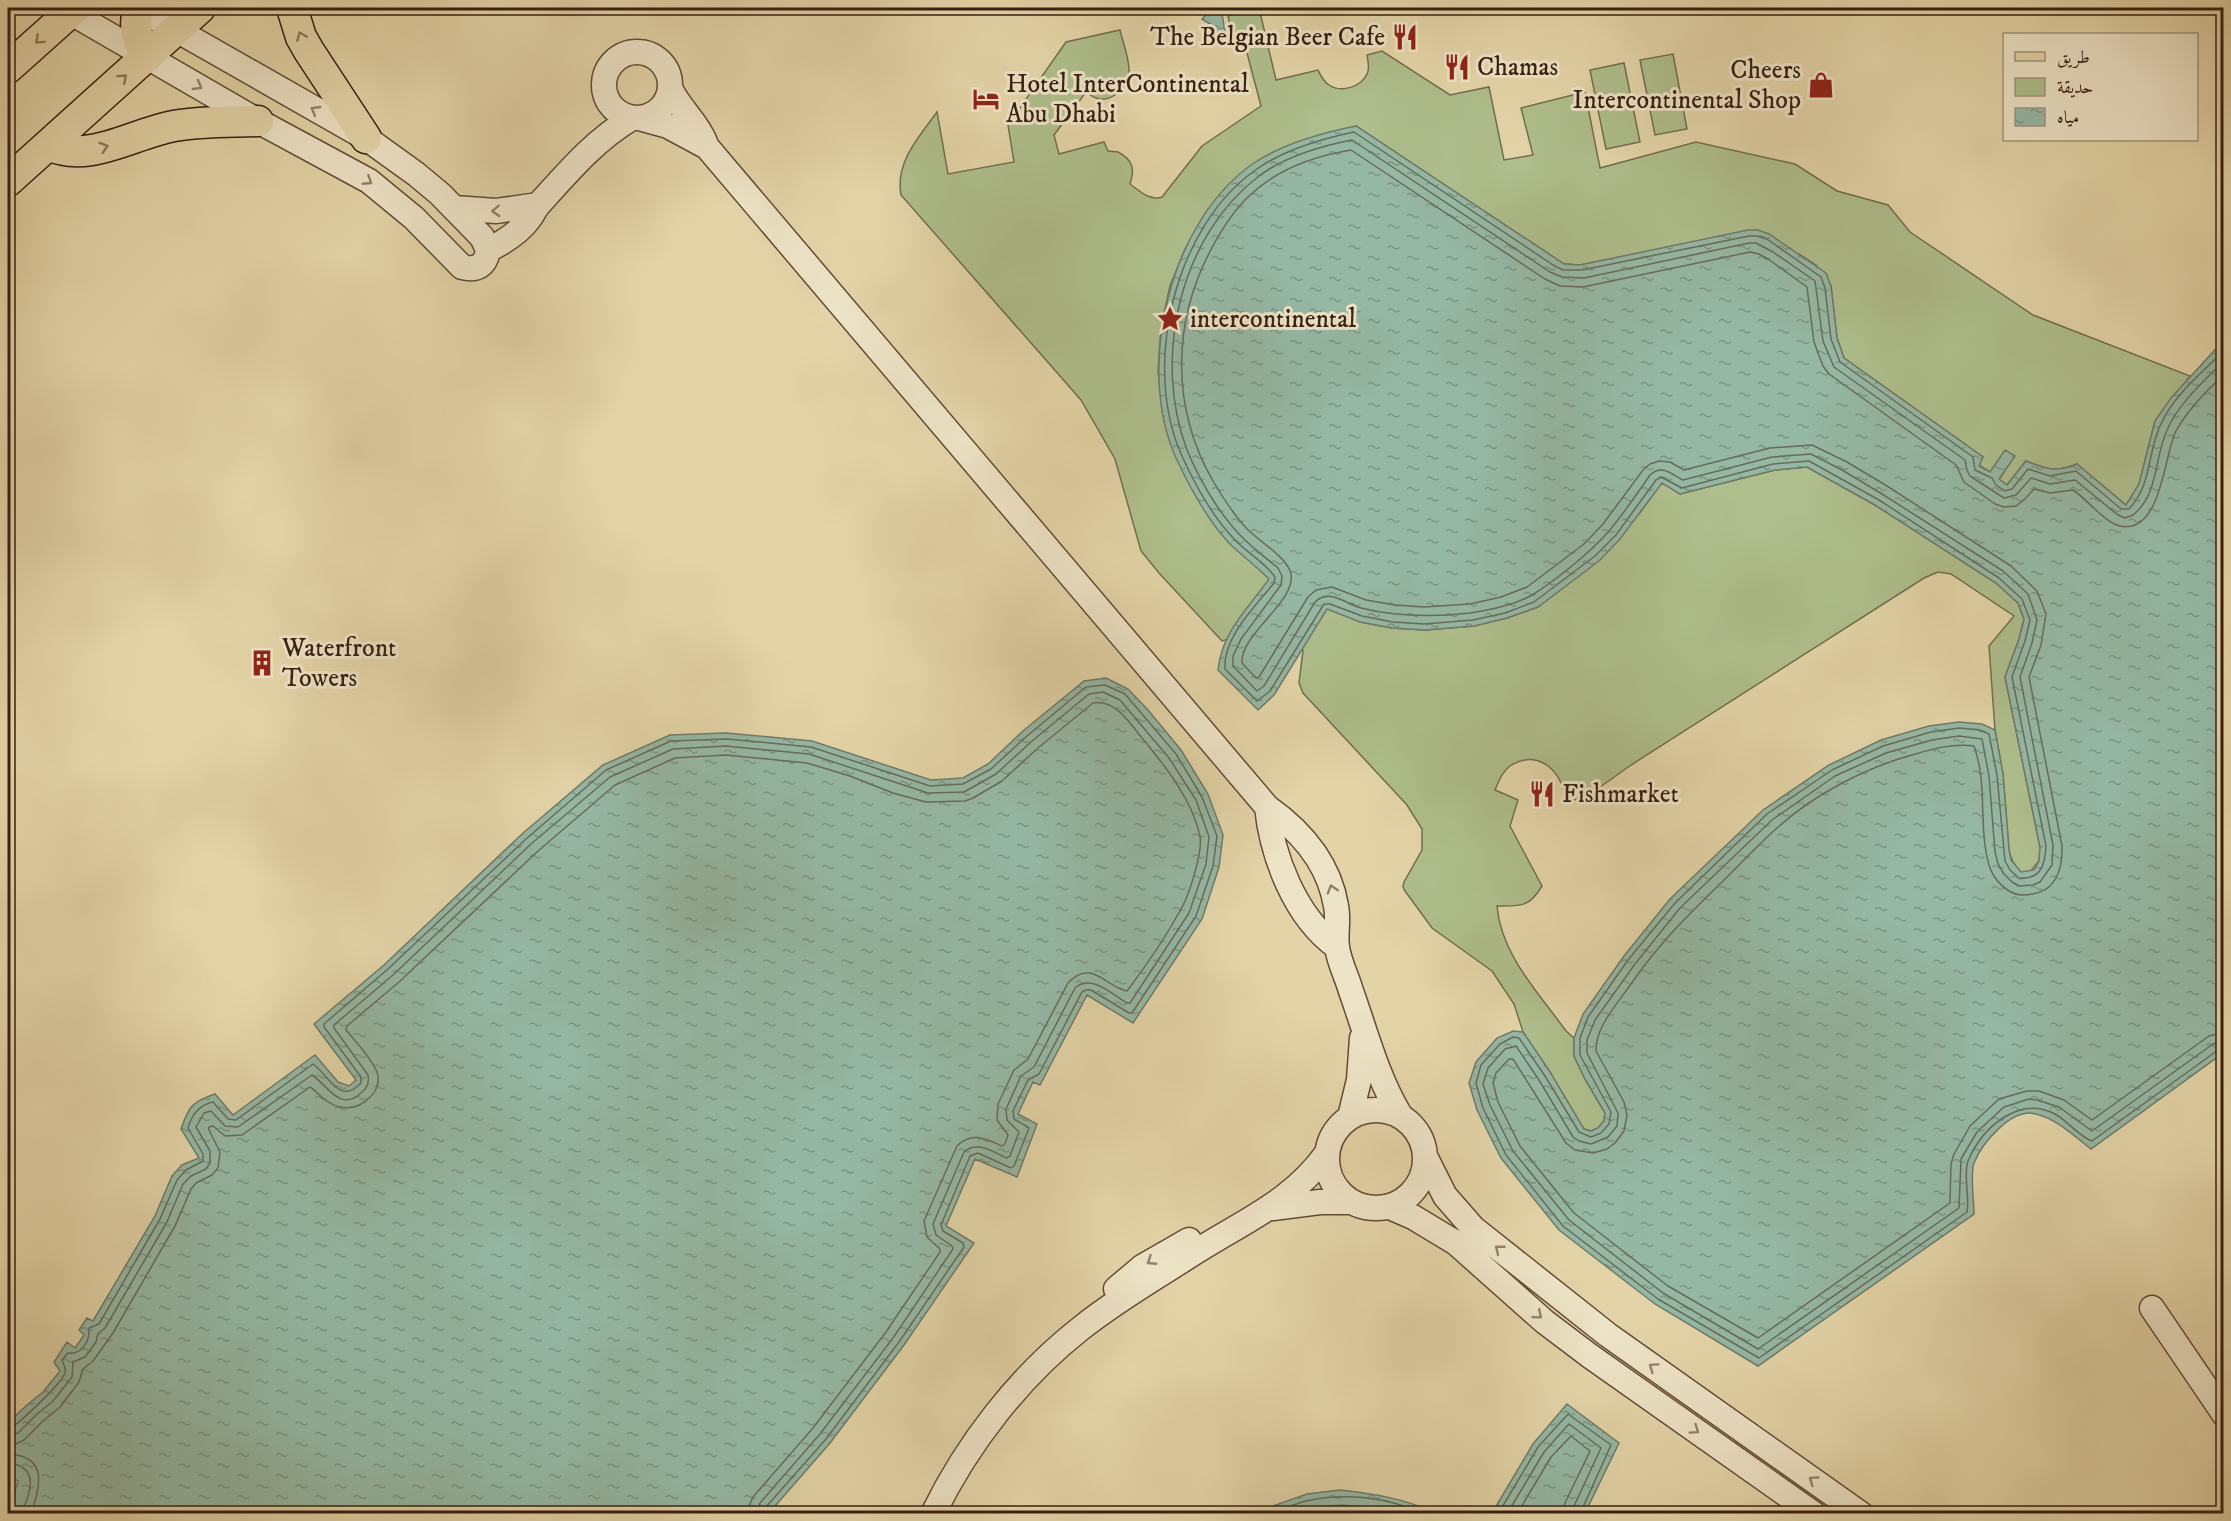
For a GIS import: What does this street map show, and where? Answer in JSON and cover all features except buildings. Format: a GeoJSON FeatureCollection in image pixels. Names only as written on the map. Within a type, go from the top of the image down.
{"type":"FeatureCollection","features":[{"type":"Feature","properties":{"kind":"main road"},"geometry":{"type":"LineString","coordinates":[[138,8],[136,33],[147,57]]}},
{"type":"Feature","properties":{"kind":"main road"},"geometry":{"type":"LineString","coordinates":[[8,181],[200,8]]}},
{"type":"Feature","properties":{"kind":"main road"},"geometry":{"type":"LineString","coordinates":[[292,8],[301,38],[366,138]]}},
{"type":"Feature","properties":{"kind":"main road"},"geometry":{"type":"LineString","coordinates":[[8,68],[69,9]]}},
{"type":"Feature","properties":{"kind":"main road"},"geometry":{"type":"LineString","coordinates":[[48,145],[59,150],[84,153],[155,130],[176,126],[258,121]]}},
{"type":"Feature","properties":{"kind":"street"},"geometry":{"type":"LineString","coordinates":[[138,8],[366,138],[416,174],[454,208],[482,237],[488,250]]}},
{"type":"Feature","properties":{"kind":"street"},"geometry":{"type":"LineString","coordinates":[[69,9],[258,121],[369,181],[414,218],[462,267],[477,268],[483,263],[488,250],[518,232],[538,205],[580,158],[605,136],[635,118],[650,115],[660,109],[667,99],[670,87],[669,76],[664,66],[656,58],[646,53],[624,54],[608,69],[594,125],[580,158]]}},
{"type":"Feature","properties":{"kind":"street"},"geometry":{"type":"LineString","coordinates":[[670,87],[682,110],[700,132],[707,147],[1267,807],[1333,944],[1383,1082],[1400,1115]]}},
{"type":"Feature","properties":{"kind":"street"},"geometry":{"type":"LineString","coordinates":[[604,91],[614,109],[635,118],[668,126],[707,147]]}},
{"type":"Feature","properties":{"kind":"street"},"geometry":{"type":"LineString","coordinates":[[454,208],[496,211],[538,205]]}},
{"type":"Feature","properties":{"kind":"street"},"geometry":{"type":"LineString","coordinates":[[1350,1117],[1359,1080],[1362,1024]]}},
{"type":"Feature","properties":{"kind":"street"},"geometry":{"type":"LineString","coordinates":[[1352,1203],[1334,1185],[1329,1173],[1328,1153],[1333,1135],[1340,1125],[1362,1111],[1375,1109],[1400,1115],[1410,1123],[1424,1144],[1425,1170],[1412,1193],[1390,1207]]}},
{"type":"Feature","properties":{"kind":"street"},"geometry":{"type":"LineString","coordinates":[[933,1514],[953,1476],[985,1429],[1021,1386],[1081,1329],[1108,1296],[1161,1254],[1200,1235],[1243,1223],[1270,1208],[1308,1179],[1328,1153]]}},
{"type":"Feature","properties":{"kind":"street"},"geometry":{"type":"LineString","coordinates":[[1426,1158],[1439,1187],[1458,1213],[1491,1242],[1608,1335],[1861,1514]]}},
{"type":"Feature","properties":{"kind":"street"},"geometry":{"type":"LineString","coordinates":[[1270,1208],[1320,1202],[1352,1203],[1364,1207],[1390,1207],[1413,1217],[1456,1244],[1528,1307],[1590,1356],[1814,1514]]}},
{"type":"Feature","properties":{"kind":"street"},"geometry":{"type":"LineString","coordinates":[[2152,1308],[2223,1414]]}},
{"type":"Feature","properties":{"kind":"green space"},"geometry":{"type":"Polygon","coordinates":[[[1259,8],[1276,80],[1318,70],[1329,85],[1339,88],[1350,87],[1364,79],[1367,74],[1369,67],[1367,55],[1382,51],[1450,95],[1489,87],[1504,160],[1533,155],[1521,108],[1585,92],[1600,168],[1696,142],[1795,164],[1837,191],[1888,205],[1910,232],[2033,315],[2190,376],[2155,421],[2139,485],[2126,505],[2077,464],[2051,469],[2026,461],[2007,485],[1999,480],[2014,456],[1990,472],[1979,465],[1983,457],[1844,358],[1837,338],[1831,286],[1816,265],[1799,254],[1668,248],[1580,265],[1564,264],[1356,126],[1208,209],[1185,249],[1170,286],[1161,327],[1158,372],[1165,423],[1193,491],[1211,520],[1230,544],[1360,622],[1392,628],[1425,630],[1474,626],[1507,618],[1538,607],[1639,514],[1662,482],[1680,494],[1775,470],[1807,467],[1875,505],[1996,583],[2018,603],[2024,619],[2005,677],[2040,847],[2039,861],[2030,872],[2021,872],[2012,860],[2009,850],[2003,774],[1995,730],[1989,646],[2014,616],[1951,574],[1938,572],[1924,578],[1631,765],[1586,797],[1565,802],[1560,781],[1548,766],[1540,761],[1520,761],[1505,771],[1495,790],[1518,800],[1510,826],[1542,886],[1528,902],[1512,906],[1497,906],[1500,924],[1513,957],[1523,973],[1566,1031],[1574,1038],[1574,1056],[1605,1113],[1604,1121],[1598,1128],[1591,1131],[1584,1129],[1573,1114],[1550,1072],[1523,1032],[1514,1004],[1492,971],[1432,928],[1405,891],[1404,882],[1422,850],[1422,829],[1407,805],[1303,693],[1299,683],[1303,650],[1240,635],[1222,641],[1159,573],[1141,551],[1115,459],[1081,400],[901,195],[900,183],[905,161],[910,150],[937,112],[948,174],[1014,162],[1008,125],[1066,42],[1120,30],[1129,73],[1123,88],[1104,99],[1086,92],[1054,135],[1059,154],[1104,142],[1108,151],[1118,152],[1132,165],[1130,184],[1153,198],[1162,197],[1202,146],[1261,106],[1246,49],[1236,52],[1228,16],[1259,8]]]}},
{"type":"Feature","properties":{"kind":"green space"},"geometry":{"type":"Polygon","coordinates":[[[1673,54],[1687,129],[1655,135],[1640,60],[1673,54]]]}},
{"type":"Feature","properties":{"kind":"green space"},"geometry":{"type":"Polygon","coordinates":[[[1624,63],[1640,142],[1606,149],[1590,70],[1624,63]]]}},
{"type":"Feature","properties":{"kind":"water"},"geometry":{"type":"Polygon","coordinates":[[[1205,8],[1221,8],[1226,38],[1219,40],[1203,37],[1212,25],[1202,19],[1210,10],[1205,8]]]}},
{"type":"Feature","properties":{"kind":"water"},"geometry":{"type":"Polygon","coordinates":[[[1356,126],[1564,264],[1580,265],[1748,230],[1758,230],[1769,234],[1826,273],[1831,286],[1837,338],[1844,358],[1983,457],[1979,466],[1990,472],[2005,450],[2015,456],[1999,479],[2007,485],[2026,461],[2051,469],[2077,464],[2126,505],[2139,484],[2155,421],[2171,398],[2223,341],[2223,1053],[2091,1149],[2065,1128],[2044,1116],[2027,1113],[2008,1121],[1991,1137],[1974,1163],[1972,1181],[1974,1214],[1758,1366],[1655,1304],[1559,1230],[1501,1158],[1477,1110],[1469,1083],[1476,1062],[1497,1038],[1513,1031],[1523,1032],[1584,1129],[1591,1131],[1598,1128],[1604,1121],[1605,1113],[1574,1056],[1574,1038],[1583,1014],[1624,956],[1670,899],[1763,810],[1829,765],[1881,740],[1929,726],[1959,722],[1982,724],[1995,730],[2003,774],[2011,860],[2021,872],[2034,870],[2039,861],[2040,847],[2005,677],[2024,619],[2018,603],[1996,583],[1875,505],[1807,467],[1775,470],[1680,494],[1662,483],[1620,539],[1599,561],[1538,607],[1474,626],[1425,630],[1392,628],[1360,622],[1327,609],[1274,695],[1258,710],[1218,670],[1220,656],[1230,632],[1269,579],[1223,537],[1207,516],[1176,458],[1164,422],[1159,382],[1161,340],[1168,298],[1182,257],[1201,220],[1225,188],[1254,163],[1290,144],[1356,126]]]}},
{"type":"Feature","properties":{"kind":"water"},"geometry":{"type":"Polygon","coordinates":[[[1106,678],[1128,689],[1148,710],[1181,750],[1208,794],[1223,835],[1219,867],[1202,919],[1133,1023],[1087,995],[1040,1085],[1033,1082],[1018,1114],[1037,1124],[1017,1177],[975,1159],[946,1226],[974,1243],[904,1345],[830,1443],[769,1513],[8,1513],[18,1481],[8,1476],[8,1427],[12,1419],[43,1392],[60,1371],[54,1362],[67,1342],[75,1348],[84,1335],[79,1330],[87,1318],[93,1321],[155,1216],[172,1176],[182,1165],[199,1158],[181,1129],[192,1106],[215,1094],[233,1115],[315,1055],[338,1082],[349,1086],[356,1080],[314,1024],[384,965],[522,834],[603,765],[670,735],[726,733],[812,741],[931,780],[963,778],[988,764],[1023,731],[1084,681],[1106,678]]]}},
{"type":"Feature","properties":{"kind":"water"},"geometry":{"type":"Polygon","coordinates":[[[1567,1404],[1619,1443],[1585,1513],[1492,1513],[1533,1444],[1567,1404]]]}},
{"type":"Feature","properties":{"kind":"water"},"geometry":{"type":"Polygon","coordinates":[[[1340,1490],[1400,1500],[1435,1513],[1253,1513],[1307,1494],[1340,1490]]]}},
{"type":"Feature","properties":{"kind":"place","name":"The Belgian Beer Cafe"},"geometry":{"type":"Point","coordinates":[1405,37]}},
{"type":"Feature","properties":{"kind":"place","name":"Chamas"},"geometry":{"type":"Point","coordinates":[1457,67]}},
{"type":"Feature","properties":{"kind":"place","name":"Cheers Intercontinental Shop"},"geometry":{"type":"Point","coordinates":[1821,85]}},
{"type":"Feature","properties":{"kind":"place","name":"Hotel InterContinental Abu Dhabi"},"geometry":{"type":"Point","coordinates":[986,99]}},
{"type":"Feature","properties":{"kind":"place","name":"intercontinental"},"geometry":{"type":"Point","coordinates":[1170,319]}},
{"type":"Feature","properties":{"kind":"place","name":"Waterfront Towers"},"geometry":{"type":"Point","coordinates":[262,663]}},
{"type":"Feature","properties":{"kind":"place","name":"Fishmarket"},"geometry":{"type":"Point","coordinates":[1542,794]}}]}
